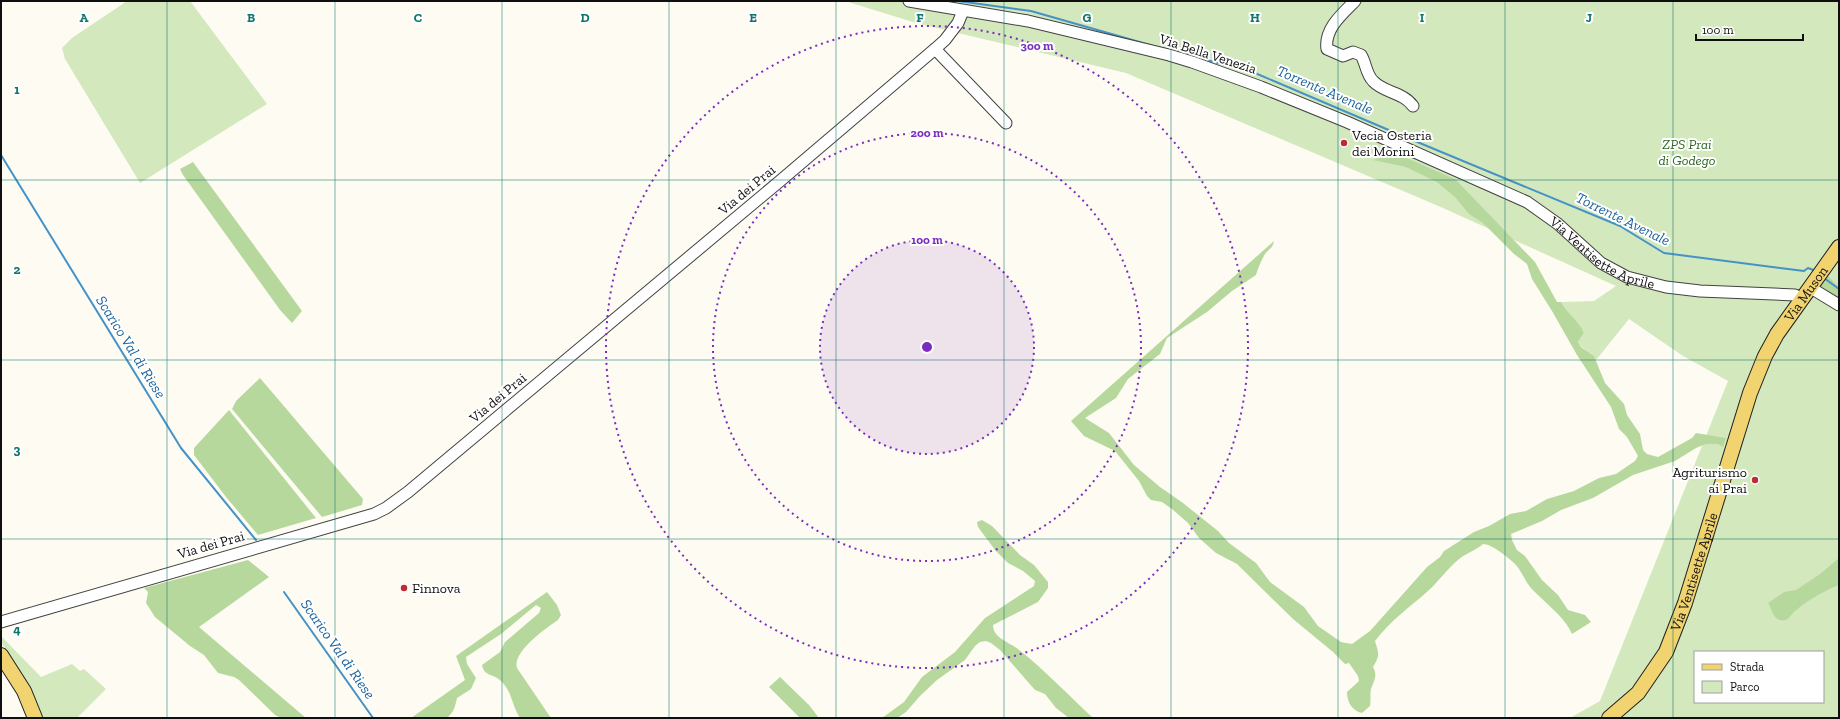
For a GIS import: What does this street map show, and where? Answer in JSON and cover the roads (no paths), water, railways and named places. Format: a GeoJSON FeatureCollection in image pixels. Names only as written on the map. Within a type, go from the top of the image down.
{"type":"FeatureCollection","features":[{"type":"Feature","properties":{"kind":"main road","name":"Via Muson"},"geometry":{"type":"LineString","coordinates":[[1774,340],[1839,247]]}},
{"type":"Feature","properties":{"kind":"main road","name":"Via Ventisette Aprile"},"geometry":{"type":"LineString","coordinates":[[1609,718],[1638,693],[1668,646],[1685,603],[1750,393],[1774,340]]}},
{"type":"Feature","properties":{"kind":"main road"},"geometry":{"type":"LineString","coordinates":[[1,655],[24,691],[35,718]]}},
{"type":"Feature","properties":{"kind":"street","name":"Via Bella Venezia"},"geometry":{"type":"LineString","coordinates":[[909,1],[1028,21],[1192,62],[1313,108],[1527,202]]}},
{"type":"Feature","properties":{"kind":"street"},"geometry":{"type":"LineString","coordinates":[[1354,1],[1338,17],[1332,26],[1326,42],[1327,49],[1344,56],[1353,52],[1361,55],[1372,81],[1378,86],[1408,100],[1412,106]]}},
{"type":"Feature","properties":{"kind":"street","name":"Via dei Prai"},"geometry":{"type":"LineString","coordinates":[[1,622],[374,514],[386,508],[408,492],[630,308],[935,49],[945,40],[958,23],[963,11]]}},
{"type":"Feature","properties":{"kind":"street"},"geometry":{"type":"LineString","coordinates":[[935,49],[1006,122]]}},
{"type":"Feature","properties":{"kind":"street","name":"Via Ventisette Aprile"},"geometry":{"type":"LineString","coordinates":[[1527,202],[1558,224],[1601,262],[1627,276],[1666,286],[1700,291],[1796,295],[1802,299]]}},
{"type":"Feature","properties":{"kind":"street"},"geometry":{"type":"LineString","coordinates":[[1810,288],[1839,305]]}},
{"type":"Feature","properties":{"kind":"waterway","name":"Torrente Avenale"},"geometry":{"type":"LineString","coordinates":[[958,1],[1031,11],[1157,47]]}},
{"type":"Feature","properties":{"kind":"waterway","name":"Torrente Avenale"},"geometry":{"type":"LineString","coordinates":[[1192,56],[1255,73],[1620,226],[1664,253],[1804,271],[1808,268],[1816,271]]}},
{"type":"Feature","properties":{"kind":"waterway","name":"Scarico Val di Riese"},"geometry":{"type":"LineString","coordinates":[[1,155],[181,448],[256,540]]}},
{"type":"Feature","properties":{"kind":"waterway"},"geometry":{"type":"LineString","coordinates":[[1824,278],[1839,289]]}},
{"type":"Feature","properties":{"kind":"waterway","name":"Scarico Val di Riese"},"geometry":{"type":"LineString","coordinates":[[284,592],[373,718]]}},
{"type":"Feature","properties":{"kind":"place","name":"Vecia Osteria dei Morini"},"geometry":{"type":"Point","coordinates":[1344,143]}},
{"type":"Feature","properties":{"kind":"place","name":"Agriturismo ai Prai"},"geometry":{"type":"Point","coordinates":[1755,480]}},
{"type":"Feature","properties":{"kind":"place","name":"Finnova"},"geometry":{"type":"Point","coordinates":[404,588]}},
{"type":"Feature","properties":{"kind":"park label","name":"ZPS Prai di Godego"},"geometry":{"type":"Point","coordinates":[1687,152]}}]}
